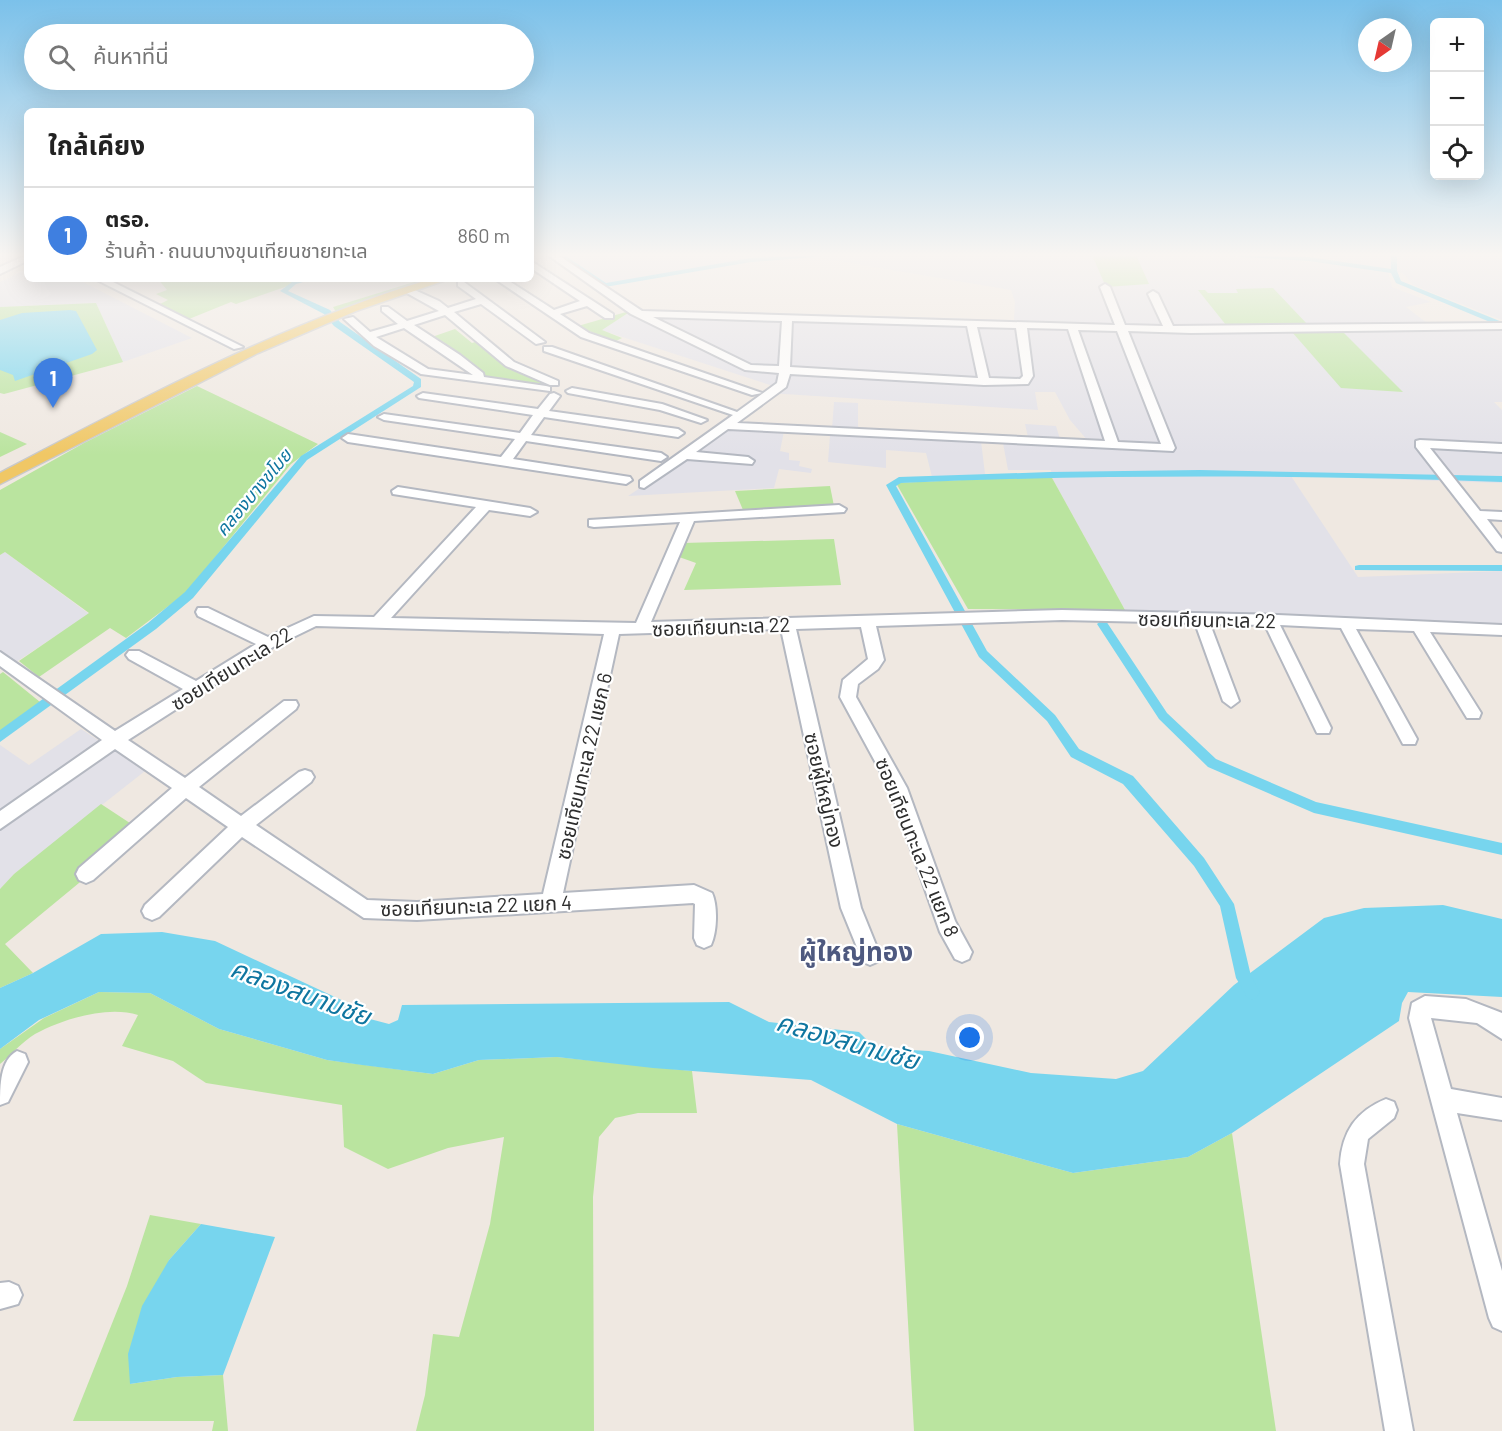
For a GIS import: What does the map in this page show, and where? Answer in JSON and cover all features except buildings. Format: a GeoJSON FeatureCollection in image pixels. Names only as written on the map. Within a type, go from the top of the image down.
{"type":"FeatureCollection","features":[{"type":"Feature","properties":{"kind":"main road"},"geometry":{"type":"LineString","coordinates":[[0,464],[238,347],[301,322]]}},
{"type":"Feature","properties":{"kind":"main road"},"geometry":{"type":"LineString","coordinates":[[0,479],[305,322]]}},
{"type":"Feature","properties":{"kind":"street"},"geometry":{"type":"LineString","coordinates":[[187,322],[238,347]]}},
{"type":"Feature","properties":{"kind":"street"},"geometry":{"type":"LineString","coordinates":[[354,322],[369,336],[424,372],[551,390],[570,384],[572,391],[662,407],[701,420]]}},
{"type":"Feature","properties":{"kind":"street"},"geometry":{"type":"LineString","coordinates":[[400,322],[460,359],[478,375],[479,379]]}},
{"type":"Feature","properties":{"kind":"street"},"geometry":{"type":"LineString","coordinates":[[369,336],[414,322]]}},
{"type":"Feature","properties":{"kind":"street"},"geometry":{"type":"LineString","coordinates":[[458,322],[510,363],[551,390]]}},
{"type":"Feature","properties":{"kind":"street"},"geometry":{"type":"LineString","coordinates":[[512,322],[544,346],[620,374],[708,391],[756,393]]}},
{"type":"Feature","properties":{"kind":"street"},"geometry":{"type":"LineString","coordinates":[[563,322],[580,333],[645,357],[708,391],[731,412]]}},
{"type":"Feature","properties":{"kind":"street"},"geometry":{"type":"LineString","coordinates":[[654,322],[740,365],[784,372],[984,382],[1026,381],[1028,376],[1021,324]]}},
{"type":"Feature","properties":{"kind":"street"},"geometry":{"type":"LineString","coordinates":[[644,484],[728,426],[782,385],[787,322]]}},
{"type":"Feature","properties":{"kind":"street"},"geometry":{"type":"LineString","coordinates":[[934,322],[1169,329],[1502,326]]}},
{"type":"Feature","properties":{"kind":"street"},"geometry":{"type":"LineString","coordinates":[[728,426],[1169,448],[1118,322]]}},
{"type":"Feature","properties":{"kind":"street"},"geometry":{"type":"LineString","coordinates":[[1166,322],[1169,329]]}},
{"type":"Feature","properties":{"kind":"street"},"geometry":{"type":"LineString","coordinates":[[971,323],[984,382]]}},
{"type":"Feature","properties":{"kind":"street"},"geometry":{"type":"LineString","coordinates":[[1072,326],[1113,446]]}},
{"type":"Feature","properties":{"kind":"street"},"geometry":{"type":"LineString","coordinates":[[579,360],[606,343]]}},
{"type":"Feature","properties":{"kind":"street"},"geometry":{"type":"LineString","coordinates":[[620,374],[645,357]]}},
{"type":"Feature","properties":{"kind":"street"},"geometry":{"type":"LineString","coordinates":[[505,461],[542,413],[551,390]]}},
{"type":"Feature","properties":{"kind":"street"},"geometry":{"type":"LineString","coordinates":[[423,396],[678,433]]}},
{"type":"Feature","properties":{"kind":"street"},"geometry":{"type":"LineString","coordinates":[[384,417],[661,457]]}},
{"type":"Feature","properties":{"kind":"street"},"geometry":{"type":"LineString","coordinates":[[348,438],[626,480]]}},
{"type":"Feature","properties":{"kind":"street"},"geometry":{"type":"LineString","coordinates":[[1502,448],[1420,444],[1502,548]]}},
{"type":"Feature","properties":{"kind":"street"},"geometry":{"type":"LineString","coordinates":[[685,455],[748,461]]}},
{"type":"Feature","properties":{"kind":"street"},"geometry":{"type":"LineString","coordinates":[[398,491],[530,512]]}},
{"type":"Feature","properties":{"kind":"street"},"geometry":{"type":"LineString","coordinates":[[377,624],[486,505]]}},
{"type":"Feature","properties":{"kind":"street"},"geometry":{"type":"LineString","coordinates":[[594,523],[839,509]]}},
{"type":"Feature","properties":{"kind":"street"},"geometry":{"type":"LineString","coordinates":[[1477,515],[1502,516]]}},
{"type":"Feature","properties":{"kind":"street"},"geometry":{"type":"LineString","coordinates":[[641,628],[688,519]]}},
{"type":"Feature","properties":{"kind":"street"},"geometry":{"type":"LineString","coordinates":[[203,612],[268,643]]}},
{"type":"Feature","properties":{"kind":"street","name":"ซอยเทียนทะเล 22"},"geometry":{"type":"LineString","coordinates":[[0,821],[115,740],[268,643],[307,622],[613,629],[1062,615],[1270,620],[1419,627],[1499,634]]}},
{"type":"Feature","properties":{"kind":"street","name":"ซอยเทียนทะเล 22 แยก 8"},"geometry":{"type":"LineString","coordinates":[[867,620],[876,660],[850,681],[846,691],[898,788],[948,925],[963,952]]}},
{"type":"Feature","properties":{"kind":"street"},"geometry":{"type":"LineString","coordinates":[[1201,620],[1231,701]]}},
{"type":"Feature","properties":{"kind":"street"},"geometry":{"type":"LineString","coordinates":[[1270,620],[1323,728]]}},
{"type":"Feature","properties":{"kind":"street","name":"ซอยผู้ใหญ่ทอง"},"geometry":{"type":"LineString","coordinates":[[787,623],[852,908],[870,955]]}},
{"type":"Feature","properties":{"kind":"street"},"geometry":{"type":"LineString","coordinates":[[1346,624],[1409,739]]}},
{"type":"Feature","properties":{"kind":"street"},"geometry":{"type":"LineString","coordinates":[[1419,627],[1473,712]]}},
{"type":"Feature","properties":{"kind":"street","name":"ซอยเทียนทะเล 22 แยก 6"},"geometry":{"type":"LineString","coordinates":[[551,903],[613,629]]}},
{"type":"Feature","properties":{"kind":"street"},"geometry":{"type":"LineString","coordinates":[[134,655],[196,688]]}},
{"type":"Feature","properties":{"kind":"street"},"geometry":{"type":"LineString","coordinates":[[0,658],[66,708],[115,740]]}},
{"type":"Feature","properties":{"kind":"street"},"geometry":{"type":"LineString","coordinates":[[86,874],[186,787],[291,705]]}},
{"type":"Feature","properties":{"kind":"street","name":"ซอยเทียนทะเล 22 แยก 4"},"geometry":{"type":"LineString","coordinates":[[115,740],[364,909],[417,911],[694,894],[705,899],[704,938]]}},
{"type":"Feature","properties":{"kind":"street"},"geometry":{"type":"LineString","coordinates":[[152,911],[241,826],[304,777]]}},
{"type":"Feature","properties":{"kind":"street"},"geometry":{"type":"LineString","coordinates":[[1502,1028],[1488,1015],[1480,1012],[1436,1007],[1425,1007],[1420,1011],[1420,1018],[1502,1318]]}},
{"type":"Feature","properties":{"kind":"street"},"geometry":{"type":"LineString","coordinates":[[0,1094],[17,1062]]}},
{"type":"Feature","properties":{"kind":"street"},"geometry":{"type":"LineString","coordinates":[[1443,1099],[1502,1109]]}},
{"type":"Feature","properties":{"kind":"street"},"geometry":{"type":"LineString","coordinates":[[1386,1110],[1359,1130],[1353,1141],[1352,1164],[1399,1431]]}},
{"type":"Feature","properties":{"kind":"shaded area"},"geometry":{"type":"Polygon","coordinates":[[[105,322],[160,322],[192,338],[123,362],[105,322]]]}},
{"type":"Feature","properties":{"kind":"shaded area"},"geometry":{"type":"Polygon","coordinates":[[[614,322],[1425,322],[1502,331],[1502,402],[1494,402],[1502,410],[1502,483],[1291,476],[1358,577],[1502,571],[1502,624],[1125,610],[1051,476],[1051,470],[1008,470],[1003,443],[981,441],[985,474],[932,477],[926,453],[886,450],[886,468],[828,462],[830,435],[784,431],[780,451],[789,453],[789,460],[800,461],[799,466],[812,469],[811,473],[779,469],[774,488],[628,496],[736,424],[832,429],[834,402],[858,403],[858,429],[1028,437],[1025,424],[1056,426],[1060,439],[1088,441],[1070,420],[1055,392],[1035,392],[1038,410],[768,393],[773,386],[601,330],[614,322]]]}},
{"type":"Feature","properties":{"kind":"shaded area"},"geometry":{"type":"Polygon","coordinates":[[[5,552],[89,614],[13,664],[0,655],[0,555],[5,552]]]}},
{"type":"Feature","properties":{"kind":"shaded area"},"geometry":{"type":"Polygon","coordinates":[[[81,729],[145,771],[14,874],[0,889],[0,745],[29,765],[81,729]]]}},
{"type":"Feature","properties":{"kind":"green space"},"geometry":{"type":"Polygon","coordinates":[[[0,322],[105,322],[123,362],[4,394],[0,393],[0,322]]]}},
{"type":"Feature","properties":{"kind":"green space"},"geometry":{"type":"Polygon","coordinates":[[[592,322],[615,322],[602,330],[622,338],[614,342],[578,326],[592,322]]]}},
{"type":"Feature","properties":{"kind":"green space"},"geometry":{"type":"Polygon","coordinates":[[[1223,322],[1305,322],[1308,325],[1226,325],[1223,322]]]}},
{"type":"Feature","properties":{"kind":"green space"},"geometry":{"type":"Polygon","coordinates":[[[455,329],[472,343],[478,341],[512,369],[544,379],[549,384],[542,387],[486,378],[429,338],[455,329]]]}},
{"type":"Feature","properties":{"kind":"green space"},"geometry":{"type":"Polygon","coordinates":[[[1292,332],[1343,332],[1403,392],[1341,388],[1292,332]]]}},
{"type":"Feature","properties":{"kind":"green space"},"geometry":{"type":"Polygon","coordinates":[[[197,386],[318,444],[291,464],[186,593],[126,638],[110,628],[39,677],[19,661],[89,613],[5,552],[0,555],[0,490],[84,443],[197,386]]]}},
{"type":"Feature","properties":{"kind":"green space"},"geometry":{"type":"Polygon","coordinates":[[[0,432],[27,444],[0,457],[0,432]]]}},
{"type":"Feature","properties":{"kind":"green space"},"geometry":{"type":"Polygon","coordinates":[[[1051,476],[1125,610],[968,609],[896,483],[1051,476]]]}},
{"type":"Feature","properties":{"kind":"green space"},"geometry":{"type":"Polygon","coordinates":[[[830,486],[834,506],[743,510],[735,491],[830,486]]]}},
{"type":"Feature","properties":{"kind":"green space"},"geometry":{"type":"Polygon","coordinates":[[[834,539],[841,585],[684,590],[696,563],[679,557],[683,543],[834,539]]]}},
{"type":"Feature","properties":{"kind":"green space"},"geometry":{"type":"Polygon","coordinates":[[[3,672],[40,702],[0,731],[0,674],[3,672]]]}},
{"type":"Feature","properties":{"kind":"green space"},"geometry":{"type":"Polygon","coordinates":[[[101,804],[142,831],[5,944],[33,973],[0,988],[0,889],[14,874],[101,804]]]}},
{"type":"Feature","properties":{"kind":"green space"},"geometry":{"type":"Polygon","coordinates":[[[99,992],[150,993],[219,1029],[327,1060],[433,1074],[479,1060],[557,1057],[692,1071],[697,1113],[638,1113],[615,1118],[599,1137],[593,1197],[594,1431],[416,1431],[425,1395],[433,1334],[459,1337],[490,1224],[504,1137],[448,1148],[388,1169],[344,1147],[342,1105],[206,1083],[173,1061],[122,1046],[138,1015],[126,1012],[86,1015],[46,1028],[22,1044],[0,1064],[0,1049],[44,1018],[99,992]]]}},
{"type":"Feature","properties":{"kind":"green space"},"geometry":{"type":"Polygon","coordinates":[[[897,1124],[1073,1173],[1188,1157],[1232,1133],[1276,1431],[914,1431],[897,1124]]]}},
{"type":"Feature","properties":{"kind":"green space"},"geometry":{"type":"Polygon","coordinates":[[[150,1215],[201,1224],[169,1260],[130,1384],[177,1377],[223,1375],[228,1431],[212,1431],[214,1421],[73,1421],[127,1286],[150,1215]]]}},
{"type":"Feature","properties":{"kind":"water"},"geometry":{"type":"Polygon","coordinates":[[[0,322],[82,322],[97,350],[92,354],[15,381],[13,375],[0,370],[0,322]]]}},
{"type":"Feature","properties":{"kind":"water","name":"คลองสนามชัย"},"geometry":{"type":"Polygon","coordinates":[[[1443,905],[1502,919],[1502,997],[1408,992],[1402,1003],[1399,1021],[1232,1133],[1188,1157],[1073,1173],[897,1124],[811,1080],[653,1068],[557,1057],[479,1060],[433,1074],[362,1065],[327,1060],[219,1029],[150,993],[99,992],[39,1020],[0,1049],[0,988],[33,973],[101,934],[162,932],[215,941],[350,1004],[370,1019],[389,1024],[398,1020],[402,1005],[729,1002],[769,1022],[859,1032],[875,1048],[929,1051],[1031,1073],[1116,1079],[1143,1071],[1234,985],[1324,918],[1364,908],[1443,905]]]}},
{"type":"Feature","properties":{"kind":"water"},"geometry":{"type":"Polygon","coordinates":[[[201,1224],[275,1237],[223,1375],[177,1377],[130,1384],[128,1354],[142,1306],[169,1260],[201,1224]]]}},
{"type":"Feature","properties":{"kind":"waterway","name":"คลองบางขโมย"},"geometry":{"type":"LineString","coordinates":[[0,737],[152,626],[189,595],[304,458],[417,387],[418,381],[335,322]]}},
{"type":"Feature","properties":{"kind":"waterway"},"geometry":{"type":"LineString","coordinates":[[1494,322],[1502,325]]}},
{"type":"Feature","properties":{"kind":"waterway"},"geometry":{"type":"LineString","coordinates":[[1252,992],[1244,978],[1227,904],[1199,862],[1128,780],[1075,753],[1051,718],[983,654],[891,485],[899,480],[1125,473],[1502,479]]}},
{"type":"Feature","properties":{"kind":"waterway"},"geometry":{"type":"LineString","coordinates":[[1359,568],[1502,568]]}},
{"type":"Feature","properties":{"kind":"waterway"},"geometry":{"type":"LineString","coordinates":[[1102,624],[1163,716],[1212,763],[1314,807],[1502,849]]}},
{"type":"Feature","properties":{"kind":"place","name":"ตรอ."},"geometry":{"type":"Point","coordinates":[53,408]}},
{"type":"Feature","properties":{"kind":"district","name":"ผู้ใหญ่ทอง"},"geometry":{"type":"Point","coordinates":[856,950]}}]}
